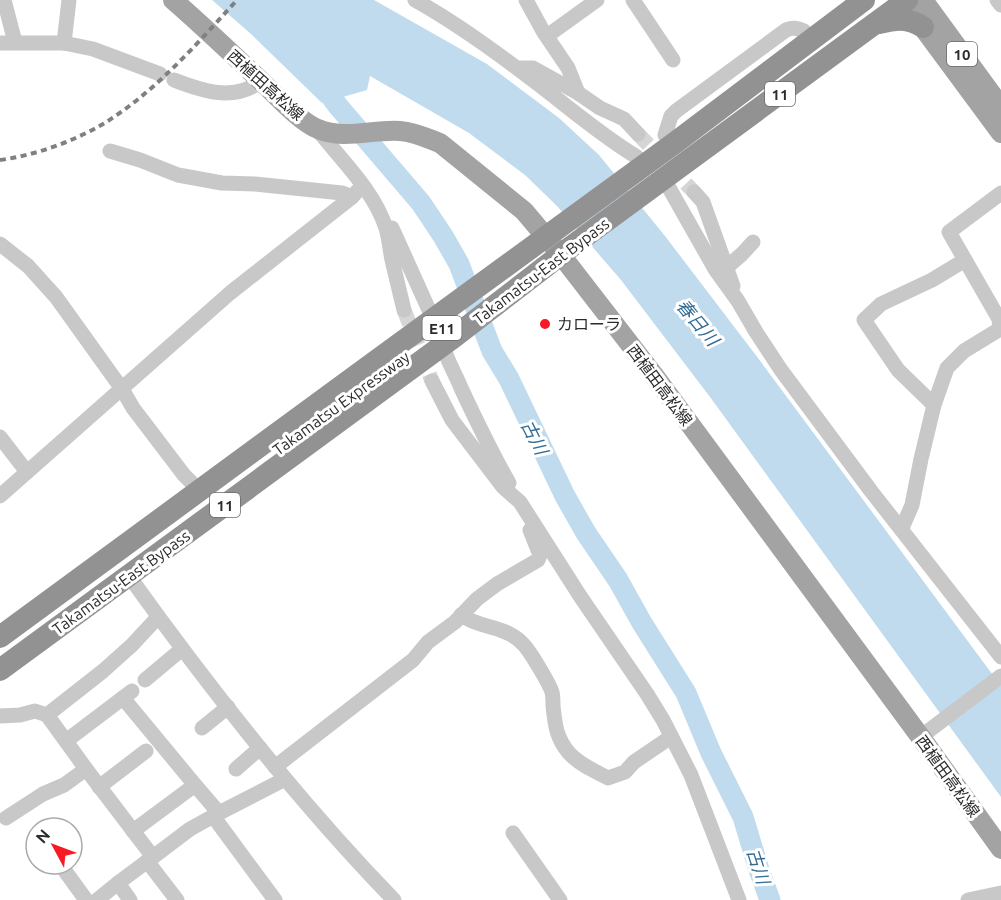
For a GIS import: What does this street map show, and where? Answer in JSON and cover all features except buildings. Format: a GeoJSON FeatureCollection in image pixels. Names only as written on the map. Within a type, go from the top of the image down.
{"type":"FeatureCollection","features":[{"type":"Feature","properties":{"kind":"highway","name":"Takamatsu-East Bypass"},"geometry":{"type":"LineString","coordinates":[[0,624],[633,160],[846,0]]}},
{"type":"Feature","properties":{"kind":"highway","name":"Takamatsu Expressway"},"geometry":{"type":"LineString","coordinates":[[0,638],[676,142],[864,0]]}},
{"type":"Feature","properties":{"kind":"highway","name":"Takamatsu-East Bypass"},"geometry":{"type":"LineString","coordinates":[[0,670],[446,343],[566,251],[875,24],[904,0]]}},
{"type":"Feature","properties":{"kind":"highway","name":"Takamatsu Expressway"},"geometry":{"type":"LineString","coordinates":[[0,653],[382,372],[904,0]]}},
{"type":"Feature","properties":{"kind":"highway"},"geometry":{"type":"LineString","coordinates":[[875,24],[907,20],[923,27]]}},
{"type":"Feature","properties":{"kind":"main road","name":"西植田高松線"},"geometry":{"type":"LineString","coordinates":[[173,0],[294,112],[324,131],[352,134],[401,131],[424,136],[440,143],[524,211],[545,224],[887,693],[924,736],[1001,849]]}},
{"type":"Feature","properties":{"kind":"main road","name":"10"},"geometry":{"type":"LineString","coordinates":[[904,0],[1001,133]]}},
{"type":"Feature","properties":{"kind":"main road","name":"10"},"geometry":{"type":"LineString","coordinates":[[904,0],[1001,107]]}},
{"type":"Feature","properties":{"kind":"street"},"geometry":{"type":"LineString","coordinates":[[4,0],[8,43],[64,43],[93,50],[201,90],[222,94],[254,87],[261,81]]}},
{"type":"Feature","properties":{"kind":"street"},"geometry":{"type":"LineString","coordinates":[[64,43],[69,0]]}},
{"type":"Feature","properties":{"kind":"street"},"geometry":{"type":"LineString","coordinates":[[415,0],[455,24],[518,68],[633,160]]}},
{"type":"Feature","properties":{"kind":"street"},"geometry":{"type":"LineString","coordinates":[[526,0],[568,68],[578,93]]}},
{"type":"Feature","properties":{"kind":"street"},"geometry":{"type":"LineString","coordinates":[[547,36],[597,0]]}},
{"type":"Feature","properties":{"kind":"street"},"geometry":{"type":"LineString","coordinates":[[633,0],[673,60]]}},
{"type":"Feature","properties":{"kind":"street"},"geometry":{"type":"LineString","coordinates":[[997,0],[1001,5]]}},
{"type":"Feature","properties":{"kind":"street"},"geometry":{"type":"LineString","coordinates":[[518,68],[533,68],[600,108],[624,119],[638,134]]}},
{"type":"Feature","properties":{"kind":"street"},"geometry":{"type":"LineString","coordinates":[[324,131],[351,169],[357,191]]}},
{"type":"Feature","properties":{"kind":"street"},"geometry":{"type":"LineString","coordinates":[[110,151],[178,175],[222,183],[342,193],[357,191],[372,200],[392,228],[432,308]]}},
{"type":"Feature","properties":{"kind":"street"},"geometry":{"type":"LineString","coordinates":[[658,184],[738,301],[781,370],[871,491],[1001,657]]}},
{"type":"Feature","properties":{"kind":"street"},"geometry":{"type":"LineString","coordinates":[[0,496],[230,293],[357,191]]}},
{"type":"Feature","properties":{"kind":"street"},"geometry":{"type":"LineString","coordinates":[[694,192],[703,202],[738,301]]}},
{"type":"Feature","properties":{"kind":"street"},"geometry":{"type":"LineString","coordinates":[[902,528],[912,505],[934,405],[946,368],[964,351],[1000,329],[999,319],[949,232],[1001,193]]}},
{"type":"Feature","properties":{"kind":"street"},"geometry":{"type":"LineString","coordinates":[[372,200],[386,228],[404,310]]}},
{"type":"Feature","properties":{"kind":"street"},"geometry":{"type":"LineString","coordinates":[[727,267],[753,242]]}},
{"type":"Feature","properties":{"kind":"street"},"geometry":{"type":"LineString","coordinates":[[0,244],[28,266],[56,297],[133,408],[191,482]]}},
{"type":"Feature","properties":{"kind":"street"},"geometry":{"type":"LineString","coordinates":[[934,405],[898,370],[864,320],[882,304],[932,280],[965,260]]}},
{"type":"Feature","properties":{"kind":"street"},"geometry":{"type":"LineString","coordinates":[[446,343],[447,361],[488,446],[580,596],[663,720],[691,775],[739,900]]}},
{"type":"Feature","properties":{"kind":"street"},"geometry":{"type":"LineString","coordinates":[[97,900],[190,829],[216,815],[280,773],[413,660],[428,642],[455,622],[477,599],[497,584],[538,560],[540,555],[525,518],[524,508],[502,487],[452,420],[432,381]]}},
{"type":"Feature","properties":{"kind":"street"},"geometry":{"type":"LineString","coordinates":[[0,437],[27,472]]}},
{"type":"Feature","properties":{"kind":"street"},"geometry":{"type":"LineString","coordinates":[[129,576],[182,649],[280,773],[394,900]]}},
{"type":"Feature","properties":{"kind":"street"},"geometry":{"type":"LineString","coordinates":[[461,615],[471,621],[508,631],[524,644],[552,692],[555,726],[560,740],[584,766],[609,778],[625,772],[634,762],[665,741]]}},
{"type":"Feature","properties":{"kind":"street"},"geometry":{"type":"LineString","coordinates":[[47,715],[103,671],[158,617]]}},
{"type":"Feature","properties":{"kind":"street"},"geometry":{"type":"LineString","coordinates":[[145,680],[182,649]]}},
{"type":"Feature","properties":{"kind":"street"},"geometry":{"type":"LineString","coordinates":[[924,736],[1001,676]]}},
{"type":"Feature","properties":{"kind":"street"},"geometry":{"type":"LineString","coordinates":[[66,741],[128,695],[216,815],[266,897]]}},
{"type":"Feature","properties":{"kind":"street"},"geometry":{"type":"LineString","coordinates":[[653,703],[654,713],[665,741],[698,798]]}},
{"type":"Feature","properties":{"kind":"street"},"geometry":{"type":"LineString","coordinates":[[201,728],[228,707]]}},
{"type":"Feature","properties":{"kind":"street"},"geometry":{"type":"LineString","coordinates":[[0,716],[20,715],[35,711],[47,715],[133,831],[177,900]]}},
{"type":"Feature","properties":{"kind":"street"},"geometry":{"type":"LineString","coordinates":[[236,769],[261,748]]}},
{"type":"Feature","properties":{"kind":"street"},"geometry":{"type":"LineString","coordinates":[[99,787],[146,751]]}},
{"type":"Feature","properties":{"kind":"street"},"geometry":{"type":"LineString","coordinates":[[6,818],[34,807],[43,794],[64,785],[86,769]]}},
{"type":"Feature","properties":{"kind":"street"},"geometry":{"type":"LineString","coordinates":[[133,831],[195,785]]}},
{"type":"Feature","properties":{"kind":"street"},"geometry":{"type":"LineString","coordinates":[[513,833],[560,900]]}},
{"type":"Feature","properties":{"kind":"street"},"geometry":{"type":"LineString","coordinates":[[726,868],[730,900]]}},
{"type":"Feature","properties":{"kind":"street"},"geometry":{"type":"LineString","coordinates":[[69,876],[86,900]]}},
{"type":"Feature","properties":{"kind":"street"},"geometry":{"type":"LineString","coordinates":[[118,883],[130,900]]}},
{"type":"Feature","properties":{"kind":"street"},"geometry":{"type":"LineString","coordinates":[[968,900],[1001,893]]}},
{"type":"Feature","properties":{"kind":"water","name":"春日川"},"geometry":{"type":"Polygon","coordinates":[[[212,0],[374,0],[487,64],[559,118],[599,155],[665,236],[758,358],[1001,686],[1001,797],[710,397],[621,280],[557,206],[525,175],[469,133],[370,76],[367,90],[322,103],[251,34],[212,0]]]}},
{"type":"Feature","properties":{"kind":"waterway","name":"古川"},"geometry":{"type":"LineString","coordinates":[[316,76],[338,106],[421,203],[459,264],[492,351],[509,379],[565,496],[686,693],[711,753],[743,817],[770,900]]}},
{"type":"Feature","properties":{"kind":"tunnel"},"geometry":{"type":"LineString","coordinates":[[638,134],[694,192]]}},
{"type":"Feature","properties":{"kind":"tunnel"},"geometry":{"type":"LineString","coordinates":[[404,310],[432,381]]}},
{"type":"Feature","properties":{"kind":"railway"},"geometry":{"type":"LineString","coordinates":[[0,160],[27,155],[66,142],[91,131],[122,112],[174,67],[237,0]]}},
{"type":"Feature","properties":{"kind":"place","name":"カローラ"},"geometry":{"type":"Point","coordinates":[545,324]}}]}
